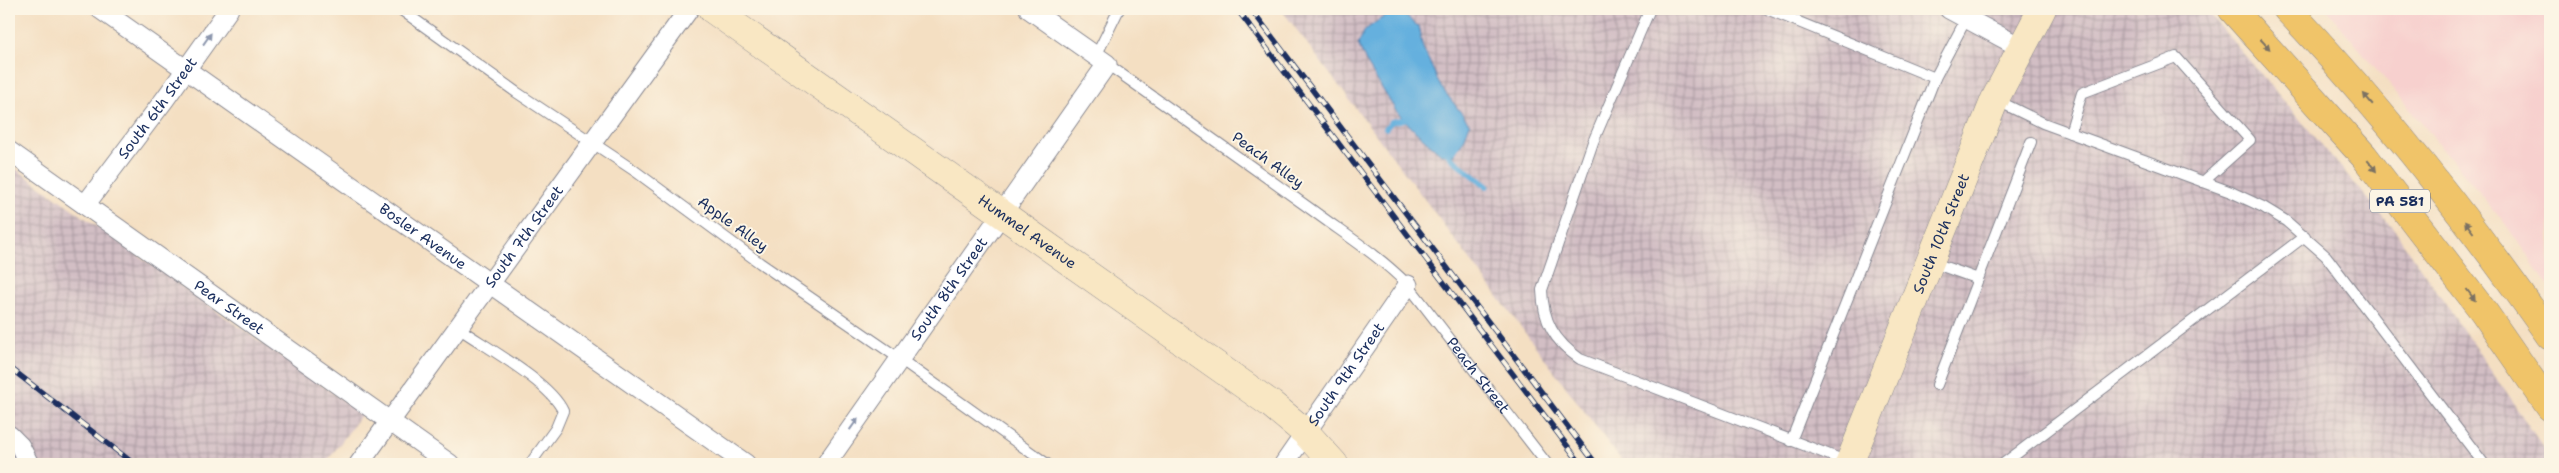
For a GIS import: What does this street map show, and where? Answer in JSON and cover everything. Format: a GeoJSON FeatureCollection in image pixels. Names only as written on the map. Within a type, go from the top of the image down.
{"type":"FeatureCollection","features":[{"type":"Feature","properties":{"kind":"highway","name":"PA 581"},"geometry":{"type":"LineString","coordinates":[[2232,9],[2300,81],[2370,164],[2484,312],[2550,407]]}},
{"type":"Feature","properties":{"kind":"highway","name":"PA 581"},"geometry":{"type":"LineString","coordinates":[[2287,9],[2329,53],[2396,132],[2518,290],[2550,336]]}},
{"type":"Feature","properties":{"kind":"main road","name":"Hummel Avenue"},"geometry":{"type":"LineString","coordinates":[[712,9],[1271,404],[1306,433],[1334,464]]}},
{"type":"Feature","properties":{"kind":"main road","name":"South 10th Street"},"geometry":{"type":"LineString","coordinates":[[1849,463],[1995,99],[2020,47],[2042,9]]}},
{"type":"Feature","properties":{"kind":"street","name":"Bosler Avenue"},"geometry":{"type":"LineString","coordinates":[[100,9],[746,464]]}},
{"type":"Feature","properties":{"kind":"street","name":"South 6th Street"},"geometry":{"type":"LineString","coordinates":[[85,206],[229,9]]}},
{"type":"Feature","properties":{"kind":"street","name":"South 7th Street"},"geometry":{"type":"LineString","coordinates":[[359,464],[689,9]]}},
{"type":"Feature","properties":{"kind":"street"},"geometry":{"type":"LineString","coordinates":[[1029,9],[1102,60]]}},
{"type":"Feature","properties":{"kind":"street"},"geometry":{"type":"LineString","coordinates":[[1949,9],[2020,47]]}},
{"type":"Feature","properties":{"kind":"street","name":"South 8th Street"},"geometry":{"type":"LineString","coordinates":[[826,464],[1003,214],[1102,60]]}},
{"type":"Feature","properties":{"kind":"street","name":"Pear Street"},"geometry":{"type":"LineString","coordinates":[[9,151],[388,422],[450,464]]}},
{"type":"Feature","properties":{"kind":"street","name":"South 9th Street"},"geometry":{"type":"LineString","coordinates":[[1284,464],[1408,285]]}},
{"type":"Feature","properties":{"kind":"street"},"geometry":{"type":"LineString","coordinates":[[9,434],[20,446],[29,464]]}},
{"type":"Feature","properties":{"kind":"lane","name":"Apple Alley"},"geometry":{"type":"LineString","coordinates":[[400,9],[516,92],[635,171],[760,263],[900,359],[1047,464]]}},
{"type":"Feature","properties":{"kind":"lane"},"geometry":{"type":"LineString","coordinates":[[1102,60],[1118,9]]}},
{"type":"Feature","properties":{"kind":"lane"},"geometry":{"type":"LineString","coordinates":[[1650,9],[1593,142],[1542,290],[1542,307],[1547,324],[1566,349],[1580,359],[1849,463]]}},
{"type":"Feature","properties":{"kind":"lane"},"geometry":{"type":"LineString","coordinates":[[1767,9],[1935,78]]}},
{"type":"Feature","properties":{"kind":"lane"},"geometry":{"type":"LineString","coordinates":[[1791,441],[1935,78],[1966,19]]}},
{"type":"Feature","properties":{"kind":"lane"},"geometry":{"type":"LineString","coordinates":[[2070,133],[2082,93],[2176,57],[2250,140],[2203,182]]}},
{"type":"Feature","properties":{"kind":"lane","name":"Peach Alley"},"geometry":{"type":"LineString","coordinates":[[1102,60],[1314,212],[1359,241],[1387,263],[1408,285]]}},
{"type":"Feature","properties":{"kind":"lane"},"geometry":{"type":"LineString","coordinates":[[1995,99],[2043,124],[2203,182],[2263,206],[2305,236],[2326,256],[2347,282],[2484,464]]}},
{"type":"Feature","properties":{"kind":"lane"},"geometry":{"type":"LineString","coordinates":[[1937,385],[2031,142]]}},
{"type":"Feature","properties":{"kind":"lane"},"geometry":{"type":"LineString","coordinates":[[2003,464],[2305,236]]}},
{"type":"Feature","properties":{"kind":"lane"},"geometry":{"type":"LineString","coordinates":[[1930,262],[1978,279]]}},
{"type":"Feature","properties":{"kind":"lane","name":"Peach Street"},"geometry":{"type":"LineString","coordinates":[[1408,285],[1547,464]]}},
{"type":"Feature","properties":{"kind":"lane"},"geometry":{"type":"LineString","coordinates":[[457,328],[546,388],[560,403],[564,411],[556,428],[530,464]]}},
{"type":"Feature","properties":{"kind":"shaded area"},"geometry":{"type":"Polygon","coordinates":[[[1281,9],[2205,9],[2394,229],[2550,457],[2550,464],[1624,464],[1281,9]]]}},
{"type":"Feature","properties":{"kind":"shaded area"},"geometry":{"type":"Polygon","coordinates":[[[2326,9],[2550,9],[2550,288],[2501,218],[2326,9]]]}},
{"type":"Feature","properties":{"kind":"shaded area"},"geometry":{"type":"Polygon","coordinates":[[[9,164],[362,414],[325,464],[9,464],[9,164]]]}},
{"type":"Feature","properties":{"kind":"water"},"geometry":{"type":"Polygon","coordinates":[[[1389,13],[1404,15],[1418,26],[1423,48],[1441,87],[1470,124],[1464,140],[1453,155],[1441,154],[1396,111],[1367,64],[1358,44],[1365,30],[1389,13]]]}},
{"type":"Feature","properties":{"kind":"waterway"},"geometry":{"type":"LineString","coordinates":[[1386,128],[1391,122],[1409,118]]}},
{"type":"Feature","properties":{"kind":"waterway"},"geometry":{"type":"LineString","coordinates":[[1443,149],[1451,158],[1487,186]]}},
{"type":"Feature","properties":{"kind":"railway"},"geometry":{"type":"LineString","coordinates":[[1237,9],[1581,464]]}},
{"type":"Feature","properties":{"kind":"railway"},"geometry":{"type":"LineString","coordinates":[[1251,9],[1596,464]]}},
{"type":"Feature","properties":{"kind":"railway"},"geometry":{"type":"LineString","coordinates":[[9,367],[134,464]]}}]}
